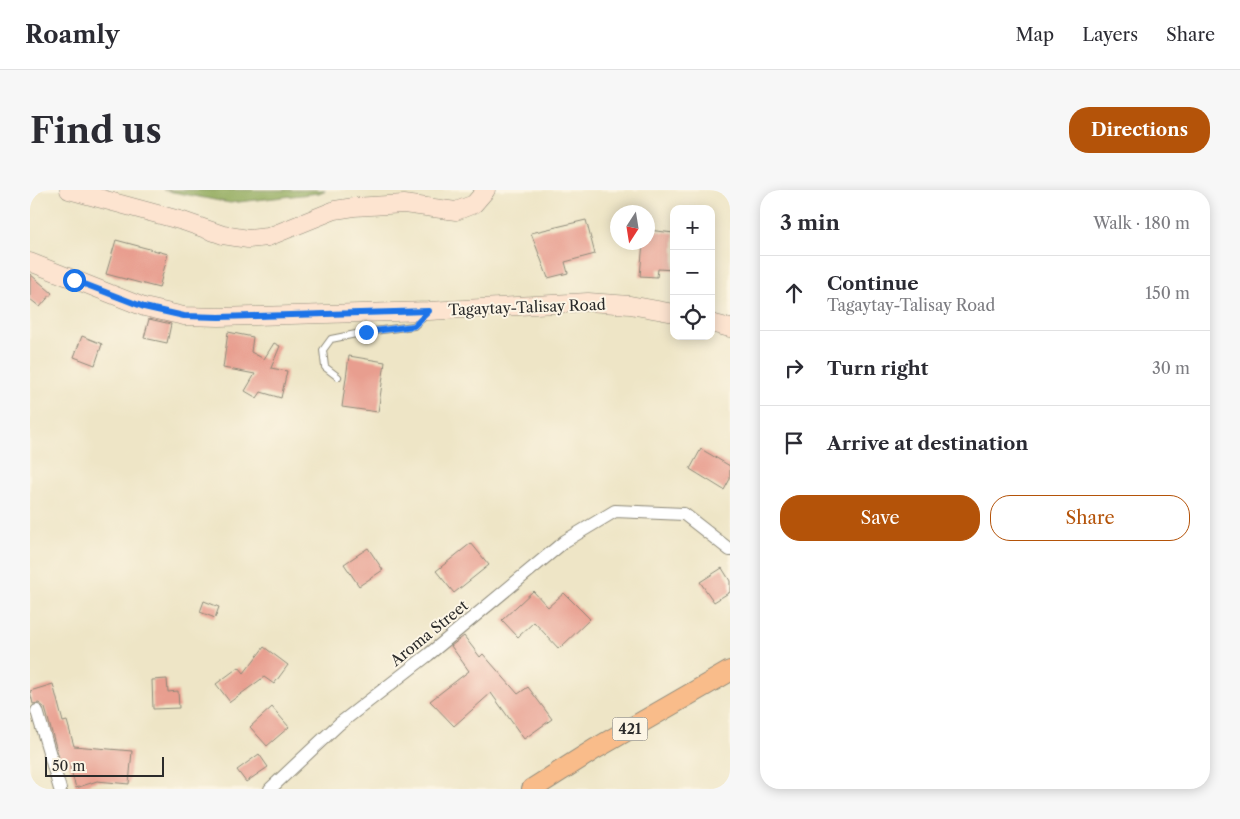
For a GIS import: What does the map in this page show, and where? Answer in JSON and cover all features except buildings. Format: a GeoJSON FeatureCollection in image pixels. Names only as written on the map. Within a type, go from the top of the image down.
{"type":"FeatureCollection","features":[{"type":"Feature","properties":{"kind":"main road"},"geometry":{"type":"LineString","coordinates":[[69,190],[183,221],[223,235],[248,239],[268,237],[335,210],[354,207],[404,204],[456,211],[474,204],[486,190]]}},
{"type":"Feature","properties":{"kind":"main road","name":"Tagaytay-Talisay Road"},"geometry":{"type":"LineString","coordinates":[[30,262],[144,307],[184,316],[219,317],[429,311],[588,302],[630,305],[670,312]]}},
{"type":"Feature","properties":{"kind":"main road"},"geometry":{"type":"LineString","coordinates":[[715,324],[730,328]]}},
{"type":"Feature","properties":{"kind":"main road","name":"421"},"geometry":{"type":"LineString","coordinates":[[532,789],[603,744],[730,671]]}},
{"type":"Feature","properties":{"kind":"street","name":"Aroma Street"},"geometry":{"type":"LineString","coordinates":[[270,789],[339,724],[428,655],[565,541],[615,511],[684,514],[730,550]]}},
{"type":"Feature","properties":{"kind":"street"},"geometry":{"type":"LineString","coordinates":[[37,712],[60,789]]}},
{"type":"Feature","properties":{"kind":"lane"},"geometry":{"type":"LineString","coordinates":[[338,377],[325,367],[323,350],[332,339],[366,332],[414,326],[429,311]]}},
{"type":"Feature","properties":{"kind":"green space"},"geometry":{"type":"Polygon","coordinates":[[[163,190],[326,190],[319,193],[230,203],[163,190]]]}},
{"type":"Feature","properties":{"kind":"route"},"geometry":{"type":"LineString","coordinates":[[74,280],[144,307],[184,316],[219,317],[429,311],[414,326],[366,332]]}}]}
